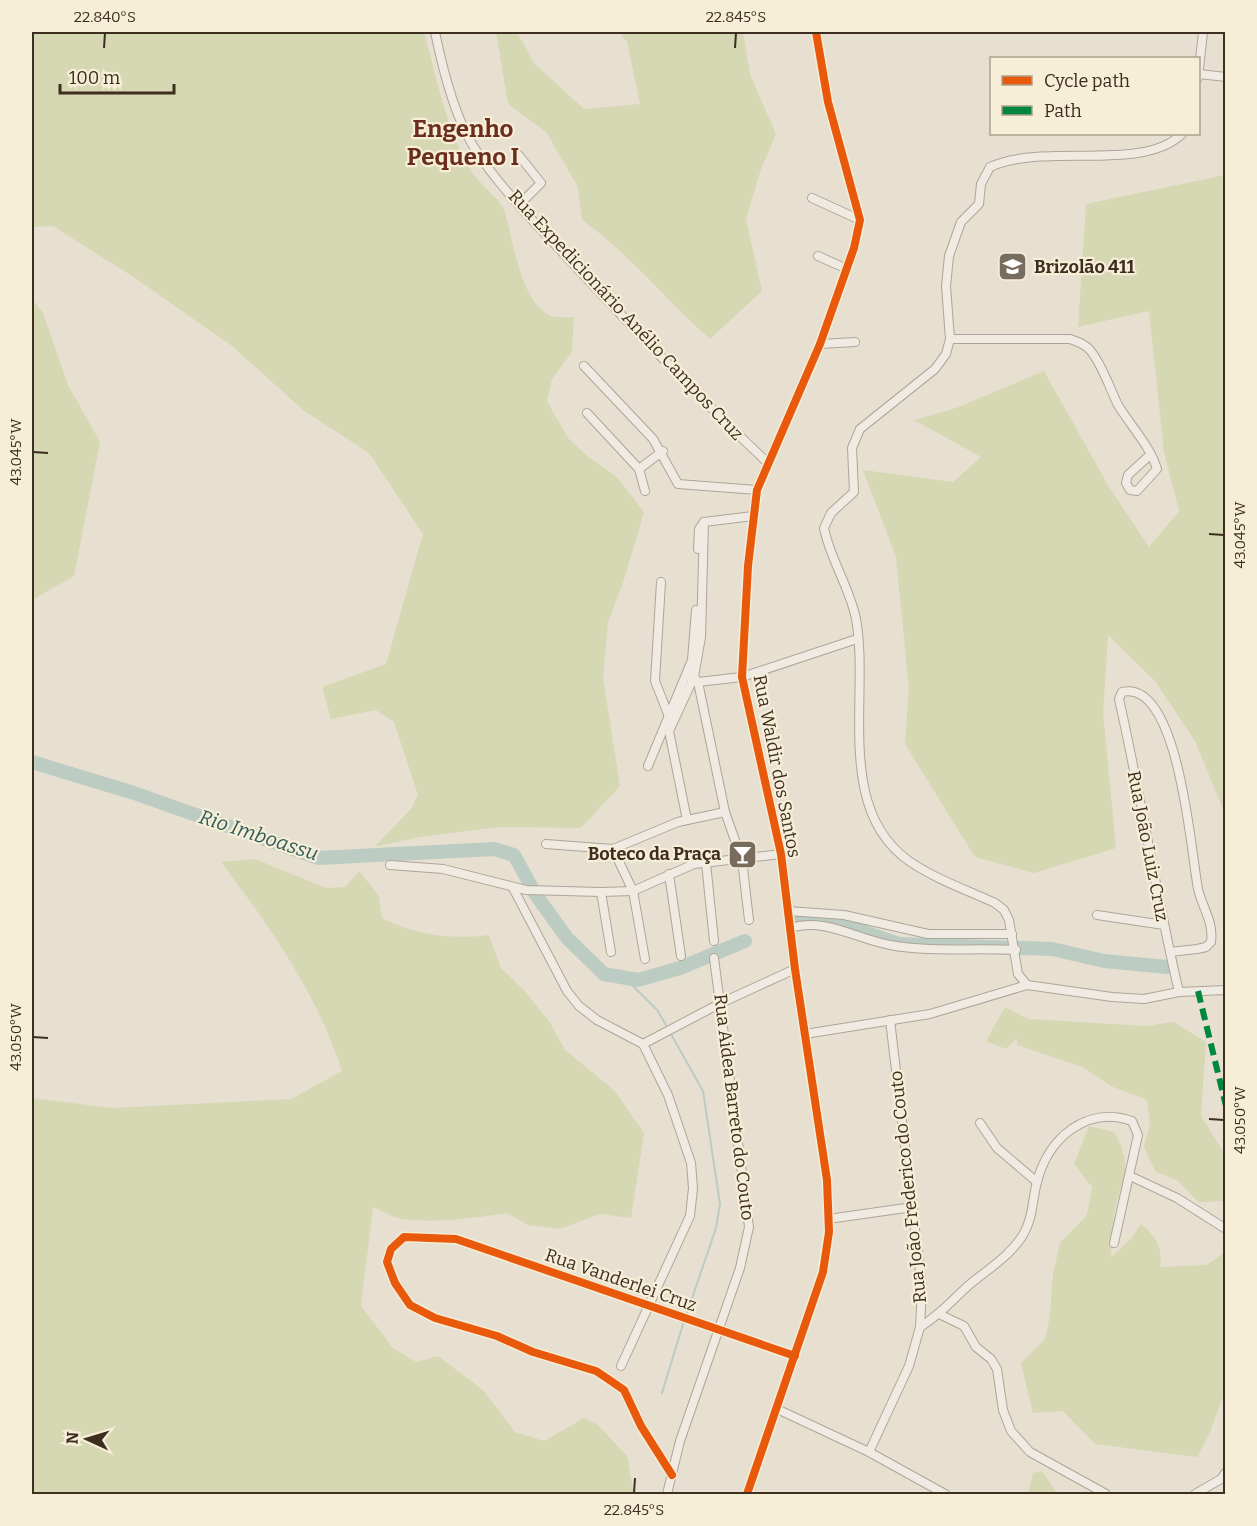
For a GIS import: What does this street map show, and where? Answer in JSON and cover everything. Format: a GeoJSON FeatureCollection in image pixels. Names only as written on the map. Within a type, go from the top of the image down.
{"type":"FeatureCollection","features":[{"type":"Feature","properties":{"kind":"street","name":"Rua Expedicionário Anélio Campos Cruz"},"geometry":{"type":"LineString","coordinates":[[435,32],[460,116],[472,144],[520,204],[693,391],[769,464]]}},
{"type":"Feature","properties":{"kind":"street"},"geometry":{"type":"LineString","coordinates":[[816,32],[828,102],[860,220]]}},
{"type":"Feature","properties":{"kind":"street"},"geometry":{"type":"LineString","coordinates":[[1200,65],[1203,32]]}},
{"type":"Feature","properties":{"kind":"street"},"geometry":{"type":"LineString","coordinates":[[1200,76],[1226,77]]}},
{"type":"Feature","properties":{"kind":"street"},"geometry":{"type":"LineString","coordinates":[[1027,985],[1018,974],[1016,950],[1004,910],[995,903],[907,859],[890,842],[875,819],[861,765],[856,618],[826,540],[824,528],[826,520],[854,492],[852,448],[860,429],[935,369],[946,354],[950,339],[946,286],[950,256],[961,222],[979,204],[981,184],[990,167],[1025,156],[1138,152],[1166,145],[1181,135]]}},
{"type":"Feature","properties":{"kind":"street"},"geometry":{"type":"LineString","coordinates":[[517,153],[541,183],[520,204]]}},
{"type":"Feature","properties":{"kind":"street"},"geometry":{"type":"LineString","coordinates":[[812,198],[860,220]]}},
{"type":"Feature","properties":{"kind":"street","name":"Rua Waldir dos Santos"},"geometry":{"type":"LineString","coordinates":[[750,1493],[823,1272],[828,1219],[827,1180],[795,969],[781,854],[742,677],[753,516],[757,490],[820,344],[847,269],[860,220]]}},
{"type":"Feature","properties":{"kind":"street"},"geometry":{"type":"LineString","coordinates":[[818,256],[847,269]]}},
{"type":"Feature","properties":{"kind":"street"},"geometry":{"type":"LineString","coordinates":[[950,339],[1070,339],[1083,344],[1100,366],[1118,404],[1150,455],[1157,469],[1137,492],[1130,490],[1126,483],[1128,475],[1150,455]]}},
{"type":"Feature","properties":{"kind":"street"},"geometry":{"type":"LineString","coordinates":[[820,344],[855,342]]}},
{"type":"Feature","properties":{"kind":"street"},"geometry":{"type":"LineString","coordinates":[[584,366],[663,452],[678,484],[757,490]]}},
{"type":"Feature","properties":{"kind":"street"},"geometry":{"type":"LineString","coordinates":[[587,413],[639,468],[645,490]]}},
{"type":"Feature","properties":{"kind":"street"},"geometry":{"type":"LineString","coordinates":[[639,468],[663,452]]}},
{"type":"Feature","properties":{"kind":"street"},"geometry":{"type":"LineString","coordinates":[[687,820],[669,731],[692,678],[701,637],[703,523],[753,516]]}},
{"type":"Feature","properties":{"kind":"street"},"geometry":{"type":"LineString","coordinates":[[661,582],[655,681],[668,714]]}},
{"type":"Feature","properties":{"kind":"street"},"geometry":{"type":"LineString","coordinates":[[692,678],[742,677],[857,639]]}},
{"type":"Feature","properties":{"kind":"street"},"geometry":{"type":"LineString","coordinates":[[648,766],[668,714],[692,678]]}},
{"type":"Feature","properties":{"kind":"street"},"geometry":{"type":"LineString","coordinates":[[692,678],[725,812],[742,860],[749,920]]}},
{"type":"Feature","properties":{"kind":"street","name":"Rua João Luiz Cruz"},"geometry":{"type":"LineString","coordinates":[[1170,952],[1206,947],[1212,935],[1198,890],[1182,781],[1156,708],[1143,695],[1122,692],[1119,699],[1149,839],[1164,925],[1170,952],[1179,992]]}},
{"type":"Feature","properties":{"kind":"street"},"geometry":{"type":"LineString","coordinates":[[546,844],[613,849],[687,820],[725,812]]}},
{"type":"Feature","properties":{"kind":"street"},"geometry":{"type":"LineString","coordinates":[[613,849],[633,891],[645,958]]}},
{"type":"Feature","properties":{"kind":"street"},"geometry":{"type":"LineString","coordinates":[[390,865],[443,869],[526,890],[601,892],[633,891],[694,864],[781,854]]}},
{"type":"Feature","properties":{"kind":"street"},"geometry":{"type":"LineString","coordinates":[[706,863],[714,941]]}},
{"type":"Feature","properties":{"kind":"street"},"geometry":{"type":"LineString","coordinates":[[669,874],[681,956]]}},
{"type":"Feature","properties":{"kind":"street"},"geometry":{"type":"LineString","coordinates":[[513,888],[567,990],[579,1006],[597,1020],[643,1044],[668,1095],[691,1163],[693,1188],[687,1223],[621,1366]]}},
{"type":"Feature","properties":{"kind":"street"},"geometry":{"type":"LineString","coordinates":[[601,892],[611,952]]}},
{"type":"Feature","properties":{"kind":"street"},"geometry":{"type":"LineString","coordinates":[[788,911],[844,915],[928,934],[1012,934]]}},
{"type":"Feature","properties":{"kind":"street"},"geometry":{"type":"LineString","coordinates":[[1097,915],[1164,925]]}},
{"type":"Feature","properties":{"kind":"street"},"geometry":{"type":"LineString","coordinates":[[790,928],[811,924],[829,927],[889,945],[1016,950]]}},
{"type":"Feature","properties":{"kind":"street","name":"Rua Aidea Barreto do Couto"},"geometry":{"type":"LineString","coordinates":[[667,1494],[680,1441],[747,1245],[749,1227],[714,958]]}},
{"type":"Feature","properties":{"kind":"street"},"geometry":{"type":"LineString","coordinates":[[643,1044],[721,1003],[795,969]]}},
{"type":"Feature","properties":{"kind":"street"},"geometry":{"type":"LineString","coordinates":[[805,1034],[930,1014],[1027,985],[1112,998],[1144,999],[1179,992],[1226,990]]}},
{"type":"Feature","properties":{"kind":"street","name":"Rua João Frederico do Couto"},"geometry":{"type":"LineString","coordinates":[[869,1452],[909,1366],[920,1327],[922,1288],[890,1020]]}},
{"type":"Feature","properties":{"kind":"street"},"geometry":{"type":"LineString","coordinates":[[920,1327],[941,1315],[968,1286],[1011,1251],[1023,1235],[1034,1208],[1037,1182],[1047,1157],[1065,1134],[1080,1121],[1109,1116],[1132,1121],[1137,1128],[1130,1176],[1114,1243]]}},
{"type":"Feature","properties":{"kind":"street"},"geometry":{"type":"LineString","coordinates":[[980,1123],[996,1148],[1037,1182]]}},
{"type":"Feature","properties":{"kind":"street"},"geometry":{"type":"LineString","coordinates":[[1130,1176],[1177,1198],[1226,1229]]}},
{"type":"Feature","properties":{"kind":"street"},"geometry":{"type":"LineString","coordinates":[[828,1219],[913,1207]]}},
{"type":"Feature","properties":{"kind":"street","name":"Rua Vanderlei Cruz"},"geometry":{"type":"LineString","coordinates":[[672,1475],[642,1426],[624,1390],[596,1371],[533,1352],[497,1336],[435,1318],[410,1305],[389,1272],[387,1262],[391,1249],[404,1238],[456,1239],[486,1251],[649,1303],[718,1330],[795,1356]]}},
{"type":"Feature","properties":{"kind":"street"},"geometry":{"type":"LineString","coordinates":[[941,1315],[964,1326],[976,1347],[991,1359],[997,1369],[1003,1410],[1011,1431],[1029,1452],[1106,1494]]}},
{"type":"Feature","properties":{"kind":"street"},"geometry":{"type":"LineString","coordinates":[[777,1408],[869,1452],[945,1494]]}},
{"type":"Feature","properties":{"kind":"street"},"geometry":{"type":"LineString","coordinates":[[1195,1494],[1221,1479],[1226,1472]]}},
{"type":"Feature","properties":{"kind":"green space"},"geometry":{"type":"Polygon","coordinates":[[[32,32],[424,32],[455,138],[471,171],[504,209],[526,287],[543,311],[555,317],[574,317],[572,352],[552,379],[547,401],[568,438],[587,456],[617,477],[644,512],[623,583],[608,622],[603,678],[620,786],[581,828],[498,827],[420,837],[374,847],[411,809],[418,795],[394,722],[376,710],[331,719],[322,687],[386,664],[423,534],[369,453],[303,410],[232,346],[132,276],[53,226],[32,227],[32,32]]]}},
{"type":"Feature","properties":{"kind":"green space"},"geometry":{"type":"Polygon","coordinates":[[[496,32],[517,32],[534,63],[584,109],[640,104],[627,42],[619,32],[743,32],[750,74],[776,134],[761,169],[746,219],[762,291],[710,339],[616,247],[582,220],[578,187],[546,132],[508,104],[496,32]]]}},
{"type":"Feature","properties":{"kind":"green space"},"geometry":{"type":"Polygon","coordinates":[[[1225,175],[1225,814],[1195,741],[1155,681],[1108,635],[1103,713],[1116,848],[1034,873],[975,857],[905,744],[909,689],[896,557],[863,470],[953,482],[981,457],[914,420],[956,408],[1044,371],[1109,487],[1149,547],[1179,511],[1164,452],[1149,311],[1078,327],[1086,204],[1225,175]]]}},
{"type":"Feature","properties":{"kind":"green space"},"geometry":{"type":"Polygon","coordinates":[[[32,299],[43,313],[68,385],[100,442],[74,576],[32,600],[32,299]]]}},
{"type":"Feature","properties":{"kind":"green space"},"geometry":{"type":"Polygon","coordinates":[[[255,859],[326,888],[345,887],[359,871],[379,896],[382,918],[394,924],[434,935],[462,937],[489,935],[501,968],[524,990],[551,1024],[565,1050],[614,1090],[644,1133],[631,1218],[600,1214],[560,1229],[528,1225],[506,1213],[434,1221],[394,1217],[373,1207],[361,1306],[393,1348],[416,1362],[438,1356],[483,1390],[515,1432],[544,1441],[584,1418],[598,1425],[627,1456],[634,1494],[32,1494],[32,1098],[112,1108],[291,1099],[342,1071],[332,1042],[306,988],[274,936],[221,862],[255,859]]]}},
{"type":"Feature","properties":{"kind":"green space"},"geometry":{"type":"Polygon","coordinates":[[[1005,1007],[1029,1019],[1146,1026],[1174,1022],[1206,1042],[1201,1116],[1225,1154],[1225,1201],[1198,1202],[1178,1181],[1155,1171],[1144,1147],[1150,1124],[1147,1100],[1113,1087],[1082,1067],[1017,1045],[1017,1038],[1006,1049],[986,1041],[1005,1007]]]}},
{"type":"Feature","properties":{"kind":"green space"},"geometry":{"type":"Polygon","coordinates":[[[1089,1126],[1114,1132],[1125,1162],[1124,1178],[1114,1215],[1111,1257],[1130,1240],[1141,1224],[1157,1242],[1160,1267],[1207,1265],[1225,1252],[1225,1391],[1209,1435],[1197,1457],[1095,1444],[1063,1411],[1033,1413],[1021,1363],[1045,1339],[1050,1316],[1053,1274],[1060,1243],[1087,1215],[1092,1187],[1074,1164],[1089,1126]]]}},
{"type":"Feature","properties":{"kind":"green space"},"geometry":{"type":"Polygon","coordinates":[[[1042,1471],[1058,1494],[1028,1494],[1033,1473],[1042,1471]]]}},
{"type":"Feature","properties":{"kind":"waterway","name":"Rio Imboassu"},"geometry":{"type":"LineString","coordinates":[[32,762],[134,793],[318,858],[494,849],[514,855],[536,895],[567,938],[604,974],[638,980],[680,968],[745,941]]}},
{"type":"Feature","properties":{"kind":"waterway"},"geometry":{"type":"LineString","coordinates":[[798,918],[850,927],[899,944],[1052,949],[1104,961],[1167,967]]}},
{"type":"Feature","properties":{"kind":"waterway"},"geometry":{"type":"LineString","coordinates":[[624,977],[658,1011],[703,1091],[720,1204],[716,1228],[686,1316]]}},
{"type":"Feature","properties":{"kind":"waterway"},"geometry":{"type":"LineString","coordinates":[[662,1393],[684,1321]]}},
{"type":"Feature","properties":{"kind":"marked path"},"geometry":{"type":"LineString","coordinates":[[1198,991],[1226,1106]]}},
{"type":"Feature","properties":{"kind":"cycle path"},"geometry":{"type":"LineString","coordinates":[[747,1494],[823,1272],[829,1232],[827,1180],[795,969],[781,854],[742,677],[748,566],[757,490],[820,344],[854,248],[860,220],[828,102],[816,32]]}},
{"type":"Feature","properties":{"kind":"cycle path"},"geometry":{"type":"LineString","coordinates":[[672,1475],[641,1426],[624,1390],[596,1371],[533,1352],[497,1336],[435,1318],[410,1305],[395,1283],[387,1262],[391,1249],[404,1237],[456,1239],[795,1356]]}},
{"type":"Feature","properties":{"kind":"place","name":"Brizolão 411"},"geometry":{"type":"Point","coordinates":[1013,267]}},
{"type":"Feature","properties":{"kind":"place","name":"Boteco da Praça"},"geometry":{"type":"Point","coordinates":[742,854]}},
{"type":"Feature","properties":{"kind":"district","name":"Engenho Pequeno I"},"geometry":{"type":"Point","coordinates":[463,143]}}]}
